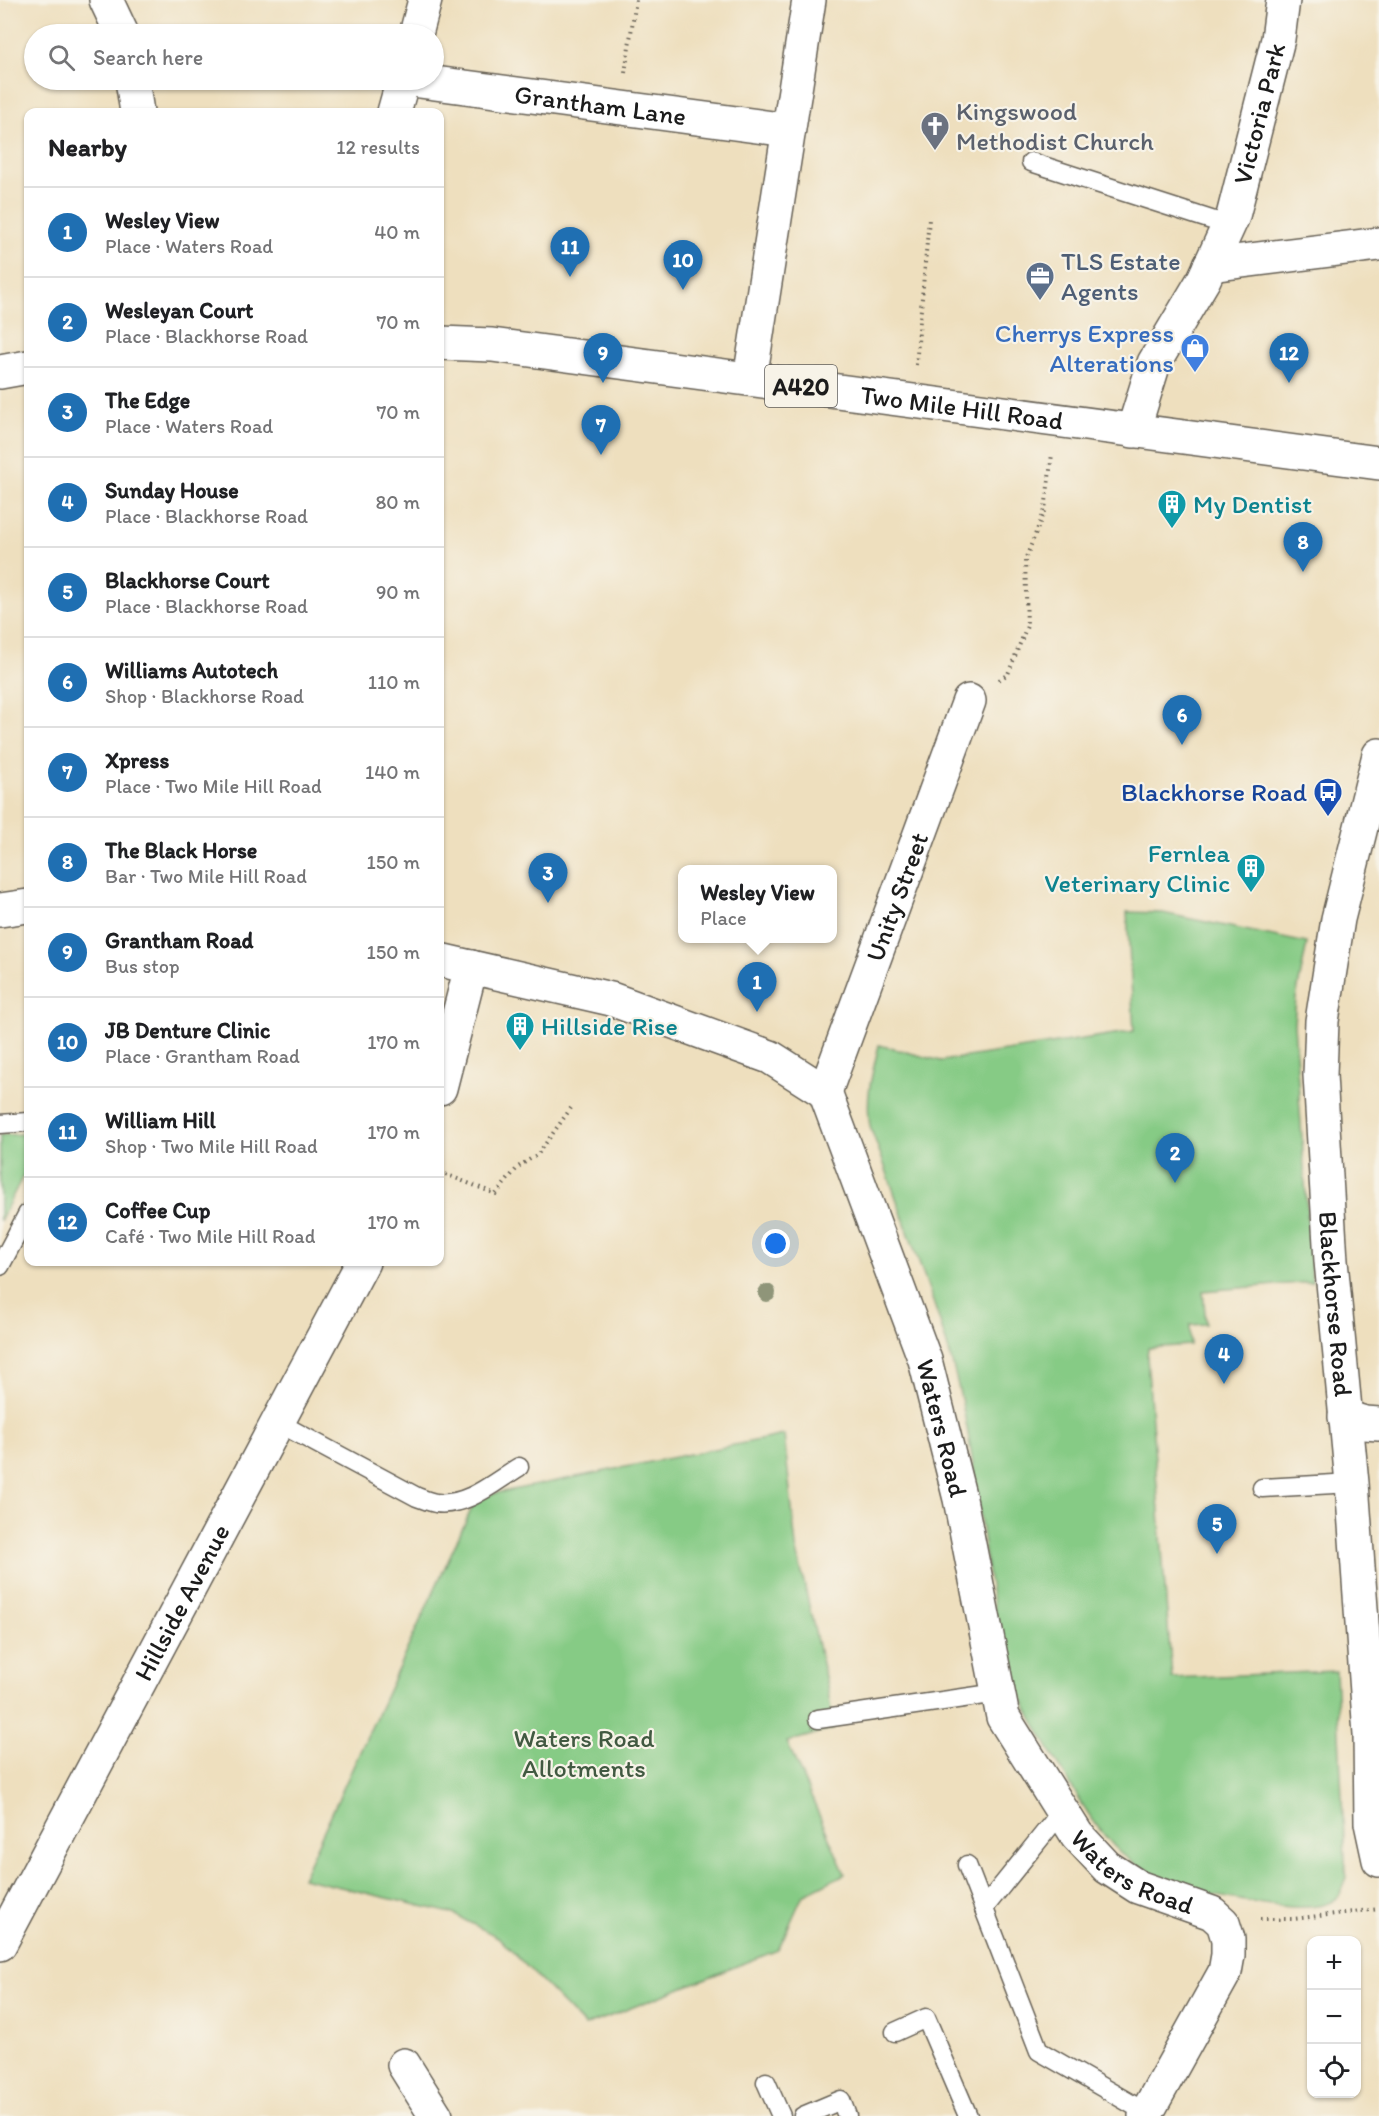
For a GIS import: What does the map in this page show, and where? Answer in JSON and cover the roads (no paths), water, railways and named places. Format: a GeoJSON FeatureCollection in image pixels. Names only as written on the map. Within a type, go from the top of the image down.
{"type":"FeatureCollection","features":[{"type":"Feature","properties":{"kind":"street"},"geometry":{"type":"LineString","coordinates":[[106,0],[117,24]]}},
{"type":"Feature","properties":{"kind":"street"},"geometry":{"type":"LineString","coordinates":[[419,24],[425,0]]}},
{"type":"Feature","properties":{"kind":"street"},"geometry":{"type":"LineString","coordinates":[[750,380],[809,0]]}},
{"type":"Feature","properties":{"kind":"street","name":"Victoria Park"},"geometry":{"type":"LineString","coordinates":[[1133,431],[1154,363],[1210,265],[1233,216],[1275,50],[1283,0]]}},
{"type":"Feature","properties":{"kind":"street","name":"Grantham Lane"},"geometry":{"type":"LineString","coordinates":[[444,84],[788,130]]}},
{"type":"Feature","properties":{"kind":"street"},"geometry":{"type":"LineString","coordinates":[[134,90],[136,108]]}},
{"type":"Feature","properties":{"kind":"street"},"geometry":{"type":"LineString","coordinates":[[395,108],[400,90]]}},
{"type":"Feature","properties":{"kind":"street"},"geometry":{"type":"LineString","coordinates":[[1210,265],[1378,244]]}},
{"type":"Feature","properties":{"kind":"street","name":"Two Mile Hill Road"},"geometry":{"type":"LineString","coordinates":[[444,343],[492,345],[1379,464]]}},
{"type":"Feature","properties":{"kind":"street"},"geometry":{"type":"LineString","coordinates":[[0,372],[24,368]]}},
{"type":"Feature","properties":{"kind":"street","name":"Unity Street"},"geometry":{"type":"LineString","coordinates":[[825,1092],[969,701]]}},
{"type":"Feature","properties":{"kind":"street","name":"Blackhorse Road"},"geometry":{"type":"LineString","coordinates":[[1379,755],[1338,919],[1322,1021],[1320,1075],[1331,1261],[1352,1483],[1370,1734],[1371,1823],[1379,1860]]}},
{"type":"Feature","properties":{"kind":"street"},"geometry":{"type":"LineString","coordinates":[[0,910],[24,907]]}},
{"type":"Feature","properties":{"kind":"street"},"geometry":{"type":"LineString","coordinates":[[444,961],[611,999],[770,1057],[825,1092]]}},
{"type":"Feature","properties":{"kind":"street"},"geometry":{"type":"LineString","coordinates":[[444,1072],[471,967]]}},
{"type":"Feature","properties":{"kind":"street","name":"Waters Road"},"geometry":{"type":"LineString","coordinates":[[825,1092],[925,1360],[960,1499],[1003,1717],[1077,1835],[1093,1854],[1124,1880],[1212,1913],[1223,1923],[1228,1939],[1225,1972],[1146,2115]]}},
{"type":"Feature","properties":{"kind":"street","name":"Hillside Avenue"},"geometry":{"type":"LineString","coordinates":[[0,1944],[361,1266]]}},
{"type":"Feature","properties":{"kind":"street"},"geometry":{"type":"LineString","coordinates":[[1345,1417],[1365,1423],[1379,1424]]}},
{"type":"Feature","properties":{"kind":"street"},"geometry":{"type":"LineString","coordinates":[[404,2065],[436,2116]]}},
{"type":"Feature","properties":{"kind":"lane"},"geometry":{"type":"LineString","coordinates":[[1031,162],[1227,225]]}},
{"type":"Feature","properties":{"kind":"lane"},"geometry":{"type":"LineString","coordinates":[[0,1124],[24,1122]]}},
{"type":"Feature","properties":{"kind":"lane"},"geometry":{"type":"LineString","coordinates":[[0,1266],[24,1221]]}},
{"type":"Feature","properties":{"kind":"lane"},"geometry":{"type":"LineString","coordinates":[[277,1422],[417,1497],[436,1503],[453,1503],[470,1498],[519,1467]]}},
{"type":"Feature","properties":{"kind":"lane"},"geometry":{"type":"LineString","coordinates":[[1262,1488],[1352,1483]]}},
{"type":"Feature","properties":{"kind":"lane"},"geometry":{"type":"LineString","coordinates":[[818,1719],[998,1693]]}},
{"type":"Feature","properties":{"kind":"lane"},"geometry":{"type":"LineString","coordinates":[[984,1908],[1062,1811]]}},
{"type":"Feature","properties":{"kind":"lane"},"geometry":{"type":"LineString","coordinates":[[967,1865],[1039,2051],[1146,2115]]}},
{"type":"Feature","properties":{"kind":"lane"},"geometry":{"type":"LineString","coordinates":[[895,2032],[926,2018],[968,2116]]}},
{"type":"Feature","properties":{"kind":"lane"},"geometry":{"type":"LineString","coordinates":[[766,2082],[781,2116]]}},
{"type":"Feature","properties":{"kind":"lane"},"geometry":{"type":"LineString","coordinates":[[803,2116],[841,2100],[847,2116]]}},
{"type":"Feature","properties":{"kind":"place","name":"Kingswood Methodist Church"},"geometry":{"type":"Point","coordinates":[935,152]}},
{"type":"Feature","properties":{"kind":"place","name":"William Hill"},"geometry":{"type":"Point","coordinates":[570,277]}},
{"type":"Feature","properties":{"kind":"place","name":"JB Denture Clinic"},"geometry":{"type":"Point","coordinates":[683,290]}},
{"type":"Feature","properties":{"kind":"place","name":"TLS Estate Agents"},"geometry":{"type":"Point","coordinates":[1040,302]}},
{"type":"Feature","properties":{"kind":"place","name":"Cherrys Express Alterations"},"geometry":{"type":"Point","coordinates":[1195,374]}},
{"type":"Feature","properties":{"kind":"place","name":"Grantham Road"},"geometry":{"type":"Point","coordinates":[603,383]}},
{"type":"Feature","properties":{"kind":"place","name":"Coffee Cup"},"geometry":{"type":"Point","coordinates":[1289,383]}},
{"type":"Feature","properties":{"kind":"place","name":"Xpress"},"geometry":{"type":"Point","coordinates":[601,455]}},
{"type":"Feature","properties":{"kind":"place","name":"My Dentist"},"geometry":{"type":"Point","coordinates":[1172,530]}},
{"type":"Feature","properties":{"kind":"place","name":"The Black Horse"},"geometry":{"type":"Point","coordinates":[1303,572]}},
{"type":"Feature","properties":{"kind":"place","name":"Williams Autotech"},"geometry":{"type":"Point","coordinates":[1182,745]}},
{"type":"Feature","properties":{"kind":"place","name":"Blackhorse Road"},"geometry":{"type":"Point","coordinates":[1328,818]}},
{"type":"Feature","properties":{"kind":"place","name":"Fernlea Veterinary Clinic"},"geometry":{"type":"Point","coordinates":[1251,894]}},
{"type":"Feature","properties":{"kind":"place","name":"The Edge"},"geometry":{"type":"Point","coordinates":[548,903]}},
{"type":"Feature","properties":{"kind":"place","name":"Wesley View"},"geometry":{"type":"Point","coordinates":[757,1012]}},
{"type":"Feature","properties":{"kind":"place","name":"Hillside Rise"},"geometry":{"type":"Point","coordinates":[520,1052]}},
{"type":"Feature","properties":{"kind":"place","name":"Wesleyan Court"},"geometry":{"type":"Point","coordinates":[1175,1183]}},
{"type":"Feature","properties":{"kind":"place","name":"Sunday House"},"geometry":{"type":"Point","coordinates":[1224,1384]}},
{"type":"Feature","properties":{"kind":"place","name":"Blackhorse Court"},"geometry":{"type":"Point","coordinates":[1217,1554]}},
{"type":"Feature","properties":{"kind":"park label","name":"Waters Road Allotments"},"geometry":{"type":"Point","coordinates":[584,1753]}}]}
